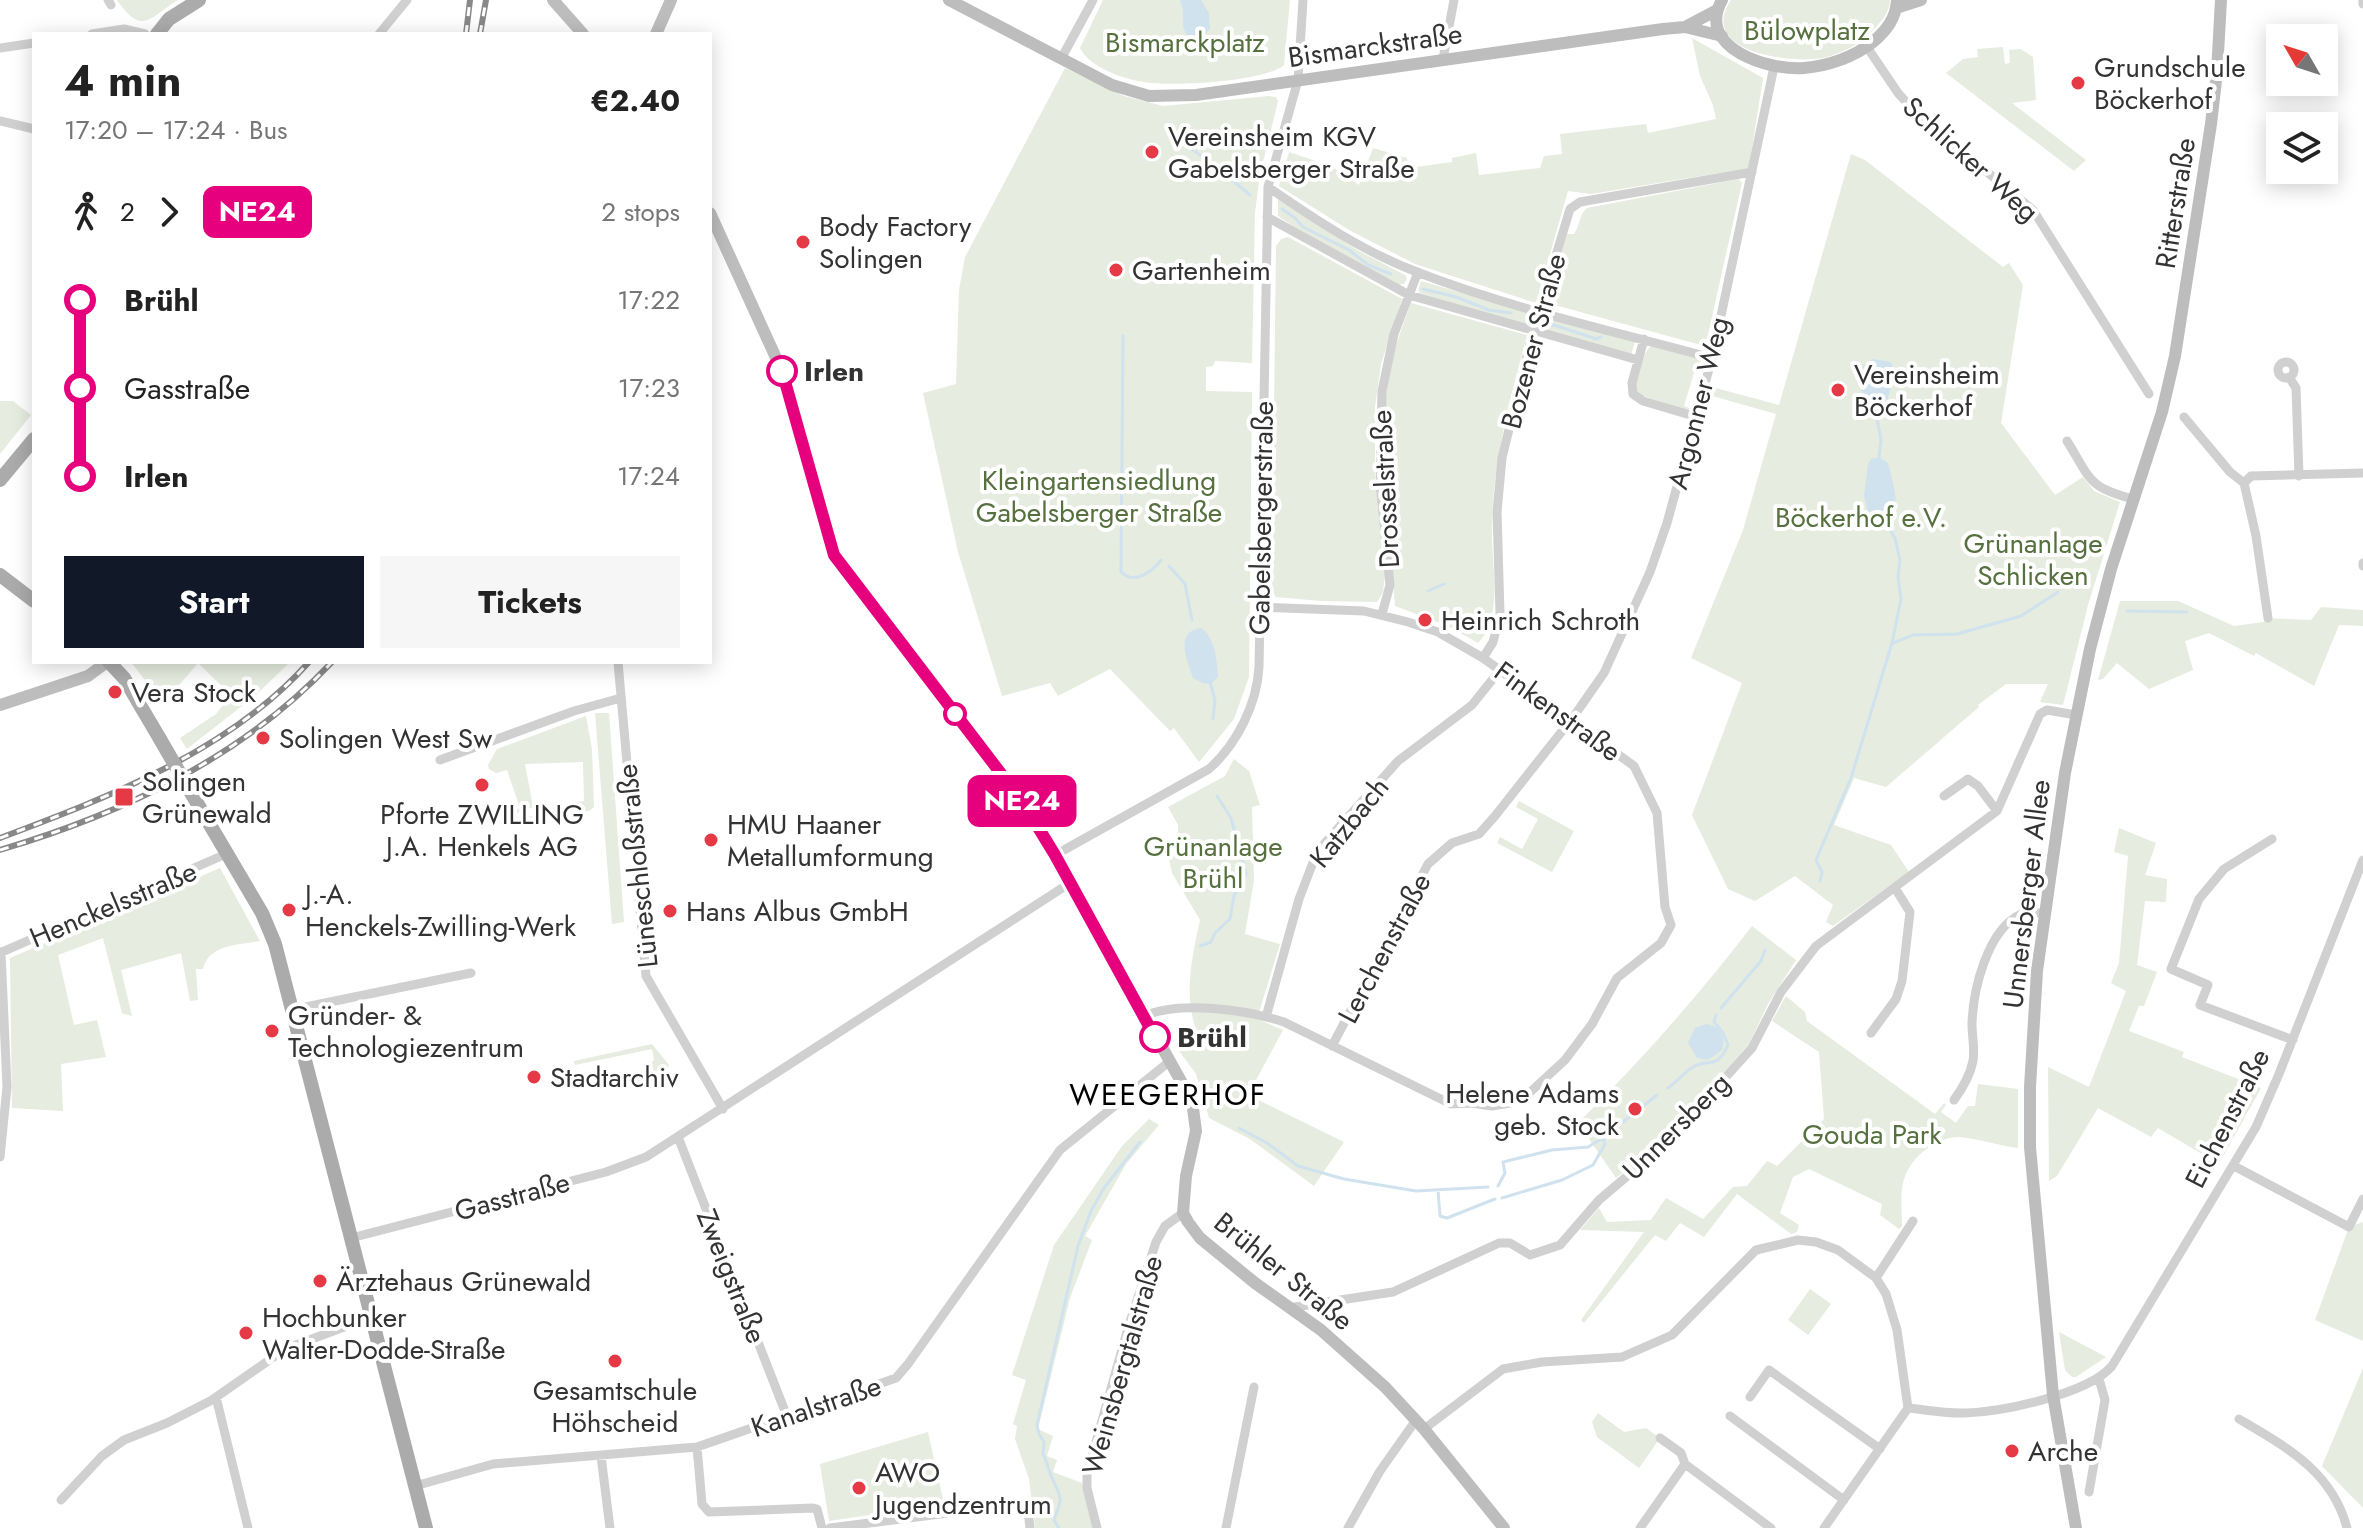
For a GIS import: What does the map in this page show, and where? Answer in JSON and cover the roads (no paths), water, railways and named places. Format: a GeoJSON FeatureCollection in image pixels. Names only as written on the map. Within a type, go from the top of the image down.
{"type":"FeatureCollection","features":[{"type":"Feature","properties":{"kind":"main road"},"geometry":{"type":"LineString","coordinates":[[159,32],[169,19],[199,0]]}},
{"type":"Feature","properties":{"kind":"main road"},"geometry":{"type":"LineString","coordinates":[[553,0],[581,32]]}},
{"type":"Feature","properties":{"kind":"main road"},"geometry":{"type":"LineString","coordinates":[[657,32],[671,0]]}},
{"type":"Feature","properties":{"kind":"main road","name":"Bismarckstraße"},"geometry":{"type":"LineString","coordinates":[[949,0],[1120,89],[1163,97],[1685,27],[1722,36]]}},
{"type":"Feature","properties":{"kind":"main road"},"geometry":{"type":"LineString","coordinates":[[1719,5],[1717,26],[1722,36],[1742,55],[1774,67],[1803,68],[1828,64],[1867,47],[1889,25],[1896,4],[1921,0]]}},
{"type":"Feature","properties":{"kind":"main road","name":"Ritterstraße"},"geometry":{"type":"LineString","coordinates":[[2162,412],[2175,356],[2211,124],[2221,0]]}},
{"type":"Feature","properties":{"kind":"main road","name":"Bismarckstraße"},"geometry":{"type":"LineString","coordinates":[[1685,27],[1719,5]]}},
{"type":"Feature","properties":{"kind":"main road","name":"Brühler Straße"},"geometry":{"type":"LineString","coordinates":[[712,217],[786,380],[834,555],[1022,801],[1192,1101],[1196,1131],[1186,1176],[1183,1213],[1200,1238],[1288,1308],[1321,1330],[1377,1379],[1420,1424],[1504,1528]]}},
{"type":"Feature","properties":{"kind":"main road","name":"Unnersberger Allee"},"geometry":{"type":"LineString","coordinates":[[2053,1395],[2030,1147],[2035,998],[2065,773],[2076,715],[2101,603],[2162,412]]}},
{"type":"Feature","properties":{"kind":"main road"},"geometry":{"type":"LineString","coordinates":[[0,480],[32,441]]}},
{"type":"Feature","properties":{"kind":"main road"},"geometry":{"type":"LineString","coordinates":[[0,575],[32,599]]}},
{"type":"Feature","properties":{"kind":"main road"},"geometry":{"type":"LineString","coordinates":[[0,705],[88,676],[105,664]]}},
{"type":"Feature","properties":{"kind":"main road"},"geometry":{"type":"LineString","coordinates":[[110,664],[130,687],[269,928],[426,1528]]}},
{"type":"Feature","properties":{"kind":"main road"},"geometry":{"type":"LineString","coordinates":[[2053,1395],[2076,1528]]}},
{"type":"Feature","properties":{"kind":"street"},"geometry":{"type":"LineString","coordinates":[[381,32],[407,0]]}},
{"type":"Feature","properties":{"kind":"street"},"geometry":{"type":"LineString","coordinates":[[1061,59],[1093,0]]}},
{"type":"Feature","properties":{"kind":"street","name":"Gabelsbergerstraße"},"geometry":{"type":"LineString","coordinates":[[1055,855],[1197,777],[1219,761],[1257,693],[1268,187],[1298,80],[1303,0]]}},
{"type":"Feature","properties":{"kind":"street"},"geometry":{"type":"LineString","coordinates":[[1443,59],[1454,0]]}},
{"type":"Feature","properties":{"kind":"street"},"geometry":{"type":"LineString","coordinates":[[105,32],[124,29],[137,32]]}},
{"type":"Feature","properties":{"kind":"street"},"geometry":{"type":"LineString","coordinates":[[0,48],[32,43]]}},
{"type":"Feature","properties":{"kind":"street","name":"Schlicker Weg"},"geometry":{"type":"LineString","coordinates":[[1867,47],[1898,93],[1917,114],[2033,210],[2149,394]]}},
{"type":"Feature","properties":{"kind":"street","name":"Argonner Weg"},"geometry":{"type":"LineString","coordinates":[[1571,720],[1604,673],[1650,572],[1712,358],[1774,67]]}},
{"type":"Feature","properties":{"kind":"street"},"geometry":{"type":"LineString","coordinates":[[0,121],[32,129]]}},
{"type":"Feature","properties":{"kind":"street","name":"Bozener Straße"},"geometry":{"type":"LineString","coordinates":[[1483,658],[1499,628],[1497,512],[1502,458],[1533,331],[1569,211],[1573,205],[1752,172]]}},
{"type":"Feature","properties":{"kind":"street"},"geometry":{"type":"LineString","coordinates":[[1268,187],[1316,221],[1418,272],[1539,311],[1712,358]]}},
{"type":"Feature","properties":{"kind":"street"},"geometry":{"type":"LineString","coordinates":[[1267,217],[1409,295],[1638,360]]}},
{"type":"Feature","properties":{"kind":"street","name":"Drosselstraße"},"geometry":{"type":"LineString","coordinates":[[1382,614],[1390,585],[1380,485],[1381,403],[1389,353],[1418,272]]}},
{"type":"Feature","properties":{"kind":"street"},"geometry":{"type":"LineString","coordinates":[[1644,339],[1632,387],[1635,396],[1697,417]]}},
{"type":"Feature","properties":{"kind":"street"},"geometry":{"type":"LineString","coordinates":[[2289,377],[2296,388],[2299,476]]}},
{"type":"Feature","properties":{"kind":"street"},"geometry":{"type":"LineString","coordinates":[[2184,417],[2230,472],[2244,483],[2256,536],[2268,618]]}},
{"type":"Feature","properties":{"kind":"street"},"geometry":{"type":"LineString","coordinates":[[2067,441],[2097,486],[2133,499]]}},
{"type":"Feature","properties":{"kind":"street"},"geometry":{"type":"LineString","coordinates":[[2244,483],[2251,476],[2363,473]]}},
{"type":"Feature","properties":{"kind":"street","name":"Finkenstraße"},"geometry":{"type":"LineString","coordinates":[[1260,607],[1348,609],[1382,614],[1438,632],[1483,658],[1634,766],[1657,813],[1665,907],[1670,929],[1656,948],[1617,978],[1585,1035],[1565,1060],[1527,1095],[1502,1105],[1451,1104],[1332,1046]]}},
{"type":"Feature","properties":{"kind":"street","name":"Lüneschloßstraße"},"geometry":{"type":"LineString","coordinates":[[618,664],[646,976],[723,1109]]}},
{"type":"Feature","properties":{"kind":"street","name":"Katzbach"},"geometry":{"type":"LineString","coordinates":[[1266,1017],[1299,899],[1317,852],[1398,761],[1472,705],[1500,670]]}},
{"type":"Feature","properties":{"kind":"street"},"geometry":{"type":"LineString","coordinates":[[440,760],[574,711],[621,698]]}},
{"type":"Feature","properties":{"kind":"street","name":"Unnersberg"},"geometry":{"type":"LineString","coordinates":[[1288,1308],[1393,1292],[1499,1243],[1510,1243],[1530,1255],[1560,1245],[1599,1200],[1665,1144],[1752,1048],[1781,992],[1816,946],[1997,811],[2040,714],[2047,710],[2076,715]]}},
{"type":"Feature","properties":{"kind":"street","name":"Lerchenstraße"},"geometry":{"type":"LineString","coordinates":[[1332,1046],[1428,864],[1448,845],[1479,834],[1571,720]]}},
{"type":"Feature","properties":{"kind":"street"},"geometry":{"type":"LineString","coordinates":[[1944,796],[1968,779],[1978,786],[1997,811]]}},
{"type":"Feature","properties":{"kind":"street"},"geometry":{"type":"LineString","coordinates":[[2272,839],[2224,869],[2199,899],[2171,969],[2208,985],[2200,1005],[2293,1040]]}},
{"type":"Feature","properties":{"kind":"street","name":"Henckelsstraße"},"geometry":{"type":"LineString","coordinates":[[0,952],[226,854]]}},
{"type":"Feature","properties":{"kind":"street","name":"Eichenstraße"},"geometry":{"type":"LineString","coordinates":[[2099,1379],[2117,1360],[2234,1166],[2267,1103],[2363,860]]}},
{"type":"Feature","properties":{"kind":"street","name":"Gasstraße"},"geometry":{"type":"LineString","coordinates":[[351,1238],[606,1172],[646,1157],[1070,883]]}},
{"type":"Feature","properties":{"kind":"street"},"geometry":{"type":"LineString","coordinates":[[1871,1033],[1896,999],[1902,981],[1910,912],[1895,888]]}},
{"type":"Feature","properties":{"kind":"street"},"geometry":{"type":"LineString","coordinates":[[1954,1100],[1972,1066],[1974,1006],[1987,955],[2003,929],[2017,916],[2026,912],[2046,914]]}},
{"type":"Feature","properties":{"kind":"street"},"geometry":{"type":"LineString","coordinates":[[0,952],[7,1087],[0,1157]]}},
{"type":"Feature","properties":{"kind":"street"},"geometry":{"type":"LineString","coordinates":[[291,1010],[471,973]]}},
{"type":"Feature","properties":{"kind":"street"},"geometry":{"type":"LineString","coordinates":[[1144,1016],[1162,1009],[1189,1008],[1266,1017],[1284,1022],[1332,1046]]}},
{"type":"Feature","properties":{"kind":"street","name":"Kanalstraße"},"geometry":{"type":"LineString","coordinates":[[415,1486],[493,1464],[697,1447],[786,1414],[890,1381],[901,1373],[1060,1150],[1170,1061]]}},
{"type":"Feature","properties":{"kind":"street","name":"Zweigstraße"},"geometry":{"type":"LineString","coordinates":[[678,1137],[786,1414]]}},
{"type":"Feature","properties":{"kind":"street"},"geometry":{"type":"LineString","coordinates":[[2234,1166],[2349,1227],[2363,1199]]}},
{"type":"Feature","properties":{"kind":"street","name":"Weinsbergtalstraße"},"geometry":{"type":"LineString","coordinates":[[1097,1528],[1087,1488],[1089,1467],[1156,1242],[1165,1226],[1183,1213]]}},
{"type":"Feature","properties":{"kind":"street"},"geometry":{"type":"LineString","coordinates":[[1876,1278],[1913,1221]]}},
{"type":"Feature","properties":{"kind":"street"},"geometry":{"type":"LineString","coordinates":[[1348,1528],[1380,1471],[1420,1424],[1503,1369],[1542,1362],[1622,1357],[1672,1335],[1756,1250],[1798,1240],[1816,1242],[1838,1250],[1876,1278],[1886,1294],[1897,1330],[1908,1408],[1824,1528]]}},
{"type":"Feature","properties":{"kind":"street"},"geometry":{"type":"LineString","coordinates":[[61,1500],[113,1447],[216,1397],[285,1349],[371,1317]]}},
{"type":"Feature","properties":{"kind":"street"},"geometry":{"type":"LineString","coordinates":[[1750,1397],[1769,1370],[1880,1449]]}},
{"type":"Feature","properties":{"kind":"street"},"geometry":{"type":"LineString","coordinates":[[1908,1408],[1977,1412],[2082,1388],[2099,1379],[2105,1400],[2089,1492]]}},
{"type":"Feature","properties":{"kind":"street"},"geometry":{"type":"LineString","coordinates":[[1226,1528],[1254,1387]]}},
{"type":"Feature","properties":{"kind":"street"},"geometry":{"type":"LineString","coordinates":[[216,1397],[248,1528]]}},
{"type":"Feature","properties":{"kind":"street"},"geometry":{"type":"LineString","coordinates":[[1730,1416],[1844,1500]]}},
{"type":"Feature","properties":{"kind":"street"},"geometry":{"type":"LineString","coordinates":[[2239,1419],[2291,1450],[2318,1473],[2336,1499],[2347,1528]]}},
{"type":"Feature","properties":{"kind":"street"},"geometry":{"type":"LineString","coordinates":[[1660,1438],[1681,1453],[1685,1464],[1771,1528]]}},
{"type":"Feature","properties":{"kind":"street"},"geometry":{"type":"LineString","coordinates":[[697,1447],[702,1504],[706,1510],[712,1513],[813,1508],[819,1513],[822,1528]]}},
{"type":"Feature","properties":{"kind":"street"},"geometry":{"type":"LineString","coordinates":[[601,1456],[610,1528]]}},
{"type":"Feature","properties":{"kind":"street"},"geometry":{"type":"LineString","coordinates":[[1640,1528],[1685,1464]]}},
{"type":"Feature","properties":{"kind":"street"},"geometry":{"type":"LineString","coordinates":[[830,1528],[1027,1503],[1030,1528]]}},
{"type":"Feature","properties":{"kind":"water"},"geometry":{"type":"Polygon","coordinates":[[[1180,0],[1201,0],[1209,13],[1210,28],[1202,39],[1192,39],[1186,33],[1180,0]]]}},
{"type":"Feature","properties":{"kind":"water"},"geometry":{"type":"Polygon","coordinates":[[[1873,359],[1891,362],[1895,372],[1884,412],[1875,419],[1867,408],[1861,387],[1863,366],[1873,359]]]}},
{"type":"Feature","properties":{"kind":"water"},"geometry":{"type":"Polygon","coordinates":[[[1879,457],[1888,463],[1896,504],[1887,525],[1870,519],[1864,496],[1868,464],[1871,459],[1879,457]]]}},
{"type":"Feature","properties":{"kind":"water"},"geometry":{"type":"Polygon","coordinates":[[[1201,628],[1209,637],[1216,657],[1218,677],[1211,684],[1193,678],[1186,655],[1188,635],[1201,628]]]}},
{"type":"Feature","properties":{"kind":"water"},"geometry":{"type":"Polygon","coordinates":[[[1706,1024],[1718,1029],[1723,1040],[1722,1050],[1708,1060],[1697,1058],[1688,1043],[1695,1028],[1706,1024]]]}},
{"type":"Feature","properties":{"kind":"waterway"},"geometry":{"type":"LineString","coordinates":[[1168,132],[1250,195]]}},
{"type":"Feature","properties":{"kind":"waterway"},"geometry":{"type":"LineString","coordinates":[[1282,209],[1303,227],[1349,250],[1368,265],[1391,274]]}},
{"type":"Feature","properties":{"kind":"waterway"},"geometry":{"type":"LineString","coordinates":[[1423,289],[1489,310],[1511,313]]}},
{"type":"Feature","properties":{"kind":"waterway"},"geometry":{"type":"LineString","coordinates":[[1548,326],[1554,325],[1596,339],[1601,337]]}},
{"type":"Feature","properties":{"kind":"waterway"},"geometry":{"type":"LineString","coordinates":[[1123,336],[1121,572],[1137,577],[1153,569],[1161,560]]}},
{"type":"Feature","properties":{"kind":"waterway"},"geometry":{"type":"LineString","coordinates":[[1877,419],[1881,440],[1879,457]]}},
{"type":"Feature","properties":{"kind":"waterway"},"geometry":{"type":"LineString","coordinates":[[1820,881],[1822,872],[1816,860],[1851,778],[1892,643],[1901,599],[1898,577],[1900,560],[1895,538],[1887,525]]}},
{"type":"Feature","properties":{"kind":"waterway"},"geometry":{"type":"LineString","coordinates":[[1169,566],[1185,584],[1192,620]]}},
{"type":"Feature","properties":{"kind":"waterway"},"geometry":{"type":"LineString","coordinates":[[1428,591],[1444,584]]}},
{"type":"Feature","properties":{"kind":"waterway"},"geometry":{"type":"LineString","coordinates":[[1893,643],[1913,635],[1957,634],[2021,616],[2058,592]]}},
{"type":"Feature","properties":{"kind":"waterway"},"geometry":{"type":"LineString","coordinates":[[2127,611],[2187,612]]}},
{"type":"Feature","properties":{"kind":"waterway"},"geometry":{"type":"LineString","coordinates":[[1210,682],[1215,700],[1213,719]]}},
{"type":"Feature","properties":{"kind":"waterway"},"geometry":{"type":"LineString","coordinates":[[1200,946],[1211,942],[1215,933],[1230,919],[1234,896],[1246,874],[1231,818],[1217,796]]}},
{"type":"Feature","properties":{"kind":"waterway"},"geometry":{"type":"LineString","coordinates":[[1721,1008],[1761,961],[1765,950]]}},
{"type":"Feature","properties":{"kind":"waterway"},"geometry":{"type":"LineString","coordinates":[[1668,1088],[1693,1067],[1716,1061],[1724,1053],[1728,1045],[1714,1022],[1716,1015]]}},
{"type":"Feature","properties":{"kind":"waterway"},"geometry":{"type":"LineString","coordinates":[[1498,1186],[1505,1173],[1503,1162],[1552,1150],[1588,1147],[1657,1095]]}},
{"type":"Feature","properties":{"kind":"waterway"},"geometry":{"type":"LineString","coordinates":[[1239,1128],[1267,1143],[1298,1166],[1344,1179],[1416,1191],[1488,1187]]}},
{"type":"Feature","properties":{"kind":"waterway"},"geometry":{"type":"LineString","coordinates":[[1502,1198],[1562,1180],[1593,1165],[1605,1144],[1603,1138]]}},
{"type":"Feature","properties":{"kind":"waterway"},"geometry":{"type":"LineString","coordinates":[[1059,1528],[1054,1520],[1060,1502],[1059,1494],[1043,1454],[1044,1442],[1037,1425],[1078,1246],[1091,1211],[1104,1188],[1140,1142]]}},
{"type":"Feature","properties":{"kind":"waterway"},"geometry":{"type":"LineString","coordinates":[[1438,1190],[1440,1216],[1447,1218],[1495,1199]]}},
{"type":"Feature","properties":{"kind":"railway"},"geometry":{"type":"LineString","coordinates":[[466,32],[470,0]]}},
{"type":"Feature","properties":{"kind":"railway"},"geometry":{"type":"LineString","coordinates":[[480,32],[486,0]]}},
{"type":"Feature","properties":{"kind":"railway"},"geometry":{"type":"LineString","coordinates":[[0,838],[125,788],[205,746],[278,693],[307,664]]}},
{"type":"Feature","properties":{"kind":"railway"},"geometry":{"type":"LineString","coordinates":[[0,850],[92,818],[179,778],[260,726],[330,664]]}},
{"type":"Feature","properties":{"kind":"place","name":"Grundschule Böckerhof"},"geometry":{"type":"Point","coordinates":[2078,83]}},
{"type":"Feature","properties":{"kind":"place","name":"Vereinsheim KGV Gabelsberger Straße"},"geometry":{"type":"Point","coordinates":[1152,152]}},
{"type":"Feature","properties":{"kind":"place","name":"Body Factory Solingen"},"geometry":{"type":"Point","coordinates":[803,242]}},
{"type":"Feature","properties":{"kind":"place","name":"Gartenheim"},"geometry":{"type":"Point","coordinates":[1116,270]}},
{"type":"Feature","properties":{"kind":"place","name":"Irlen"},"geometry":{"type":"Point","coordinates":[782,371]}},
{"type":"Feature","properties":{"kind":"place","name":"Vereinsheim Böckerhof"},"geometry":{"type":"Point","coordinates":[1838,390]}},
{"type":"Feature","properties":{"kind":"place","name":"Heinrich Schroth"},"geometry":{"type":"Point","coordinates":[1425,620]}},
{"type":"Feature","properties":{"kind":"place","name":"Vera Stock"},"geometry":{"type":"Point","coordinates":[115,692]}},
{"type":"Feature","properties":{"kind":"place","name":"Solingen West Sw"},"geometry":{"type":"Point","coordinates":[263,738]}},
{"type":"Feature","properties":{"kind":"place","name":"Pforte ZWILLING J.A. Henkels AG"},"geometry":{"type":"Point","coordinates":[482,785]}},
{"type":"Feature","properties":{"kind":"place","name":"Solingen Grünewald"},"geometry":{"type":"Point","coordinates":[124,797]}},
{"type":"Feature","properties":{"kind":"place","name":"HMU Haaner Metallumformung"},"geometry":{"type":"Point","coordinates":[711,840]}},
{"type":"Feature","properties":{"kind":"place","name":"J.-A. Henckels-Zwilling-Werk"},"geometry":{"type":"Point","coordinates":[289,910]}},
{"type":"Feature","properties":{"kind":"place","name":"Hans Albus GmbH"},"geometry":{"type":"Point","coordinates":[670,911]}},
{"type":"Feature","properties":{"kind":"place","name":"Gründer- & Technologiezentrum"},"geometry":{"type":"Point","coordinates":[272,1031]}},
{"type":"Feature","properties":{"kind":"place","name":"Brühl"},"geometry":{"type":"Point","coordinates":[1155,1037]}},
{"type":"Feature","properties":{"kind":"place","name":"Stadtarchiv"},"geometry":{"type":"Point","coordinates":[534,1077]}},
{"type":"Feature","properties":{"kind":"place","name":"Helene Adams geb. Stock"},"geometry":{"type":"Point","coordinates":[1635,1109]}},
{"type":"Feature","properties":{"kind":"place","name":"Ärztehaus Grünewald"},"geometry":{"type":"Point","coordinates":[320,1281]}},
{"type":"Feature","properties":{"kind":"place","name":"Hochbunker Walter-Dodde-Straße"},"geometry":{"type":"Point","coordinates":[246,1333]}},
{"type":"Feature","properties":{"kind":"place","name":"Gesamtschule Höhscheid"},"geometry":{"type":"Point","coordinates":[615,1361]}},
{"type":"Feature","properties":{"kind":"place","name":"Arche"},"geometry":{"type":"Point","coordinates":[2012,1451]}},
{"type":"Feature","properties":{"kind":"place","name":"AWO Jugendzentrum"},"geometry":{"type":"Point","coordinates":[859,1488]}},
{"type":"Feature","properties":{"kind":"district","name":"WEEGERHOF"},"geometry":{"type":"Point","coordinates":[1168,1095]}},
{"type":"Feature","properties":{"kind":"park label","name":"Bülowplatz"},"geometry":{"type":"Point","coordinates":[1807,30]}},
{"type":"Feature","properties":{"kind":"park label","name":"Bismarckplatz"},"geometry":{"type":"Point","coordinates":[1185,42]}},
{"type":"Feature","properties":{"kind":"park label","name":"Kleingartensiedlung Gabelsberger Straße"},"geometry":{"type":"Point","coordinates":[1099,496]}},
{"type":"Feature","properties":{"kind":"park label","name":"Böckerhof e.V."},"geometry":{"type":"Point","coordinates":[1861,517]}},
{"type":"Feature","properties":{"kind":"park label","name":"Grünanlage Schlicken"},"geometry":{"type":"Point","coordinates":[2033,559]}},
{"type":"Feature","properties":{"kind":"park label","name":"Grünanlage Brühl"},"geometry":{"type":"Point","coordinates":[1213,862]}},
{"type":"Feature","properties":{"kind":"park label","name":"Gouda Park"},"geometry":{"type":"Point","coordinates":[1872,1134]}}]}
